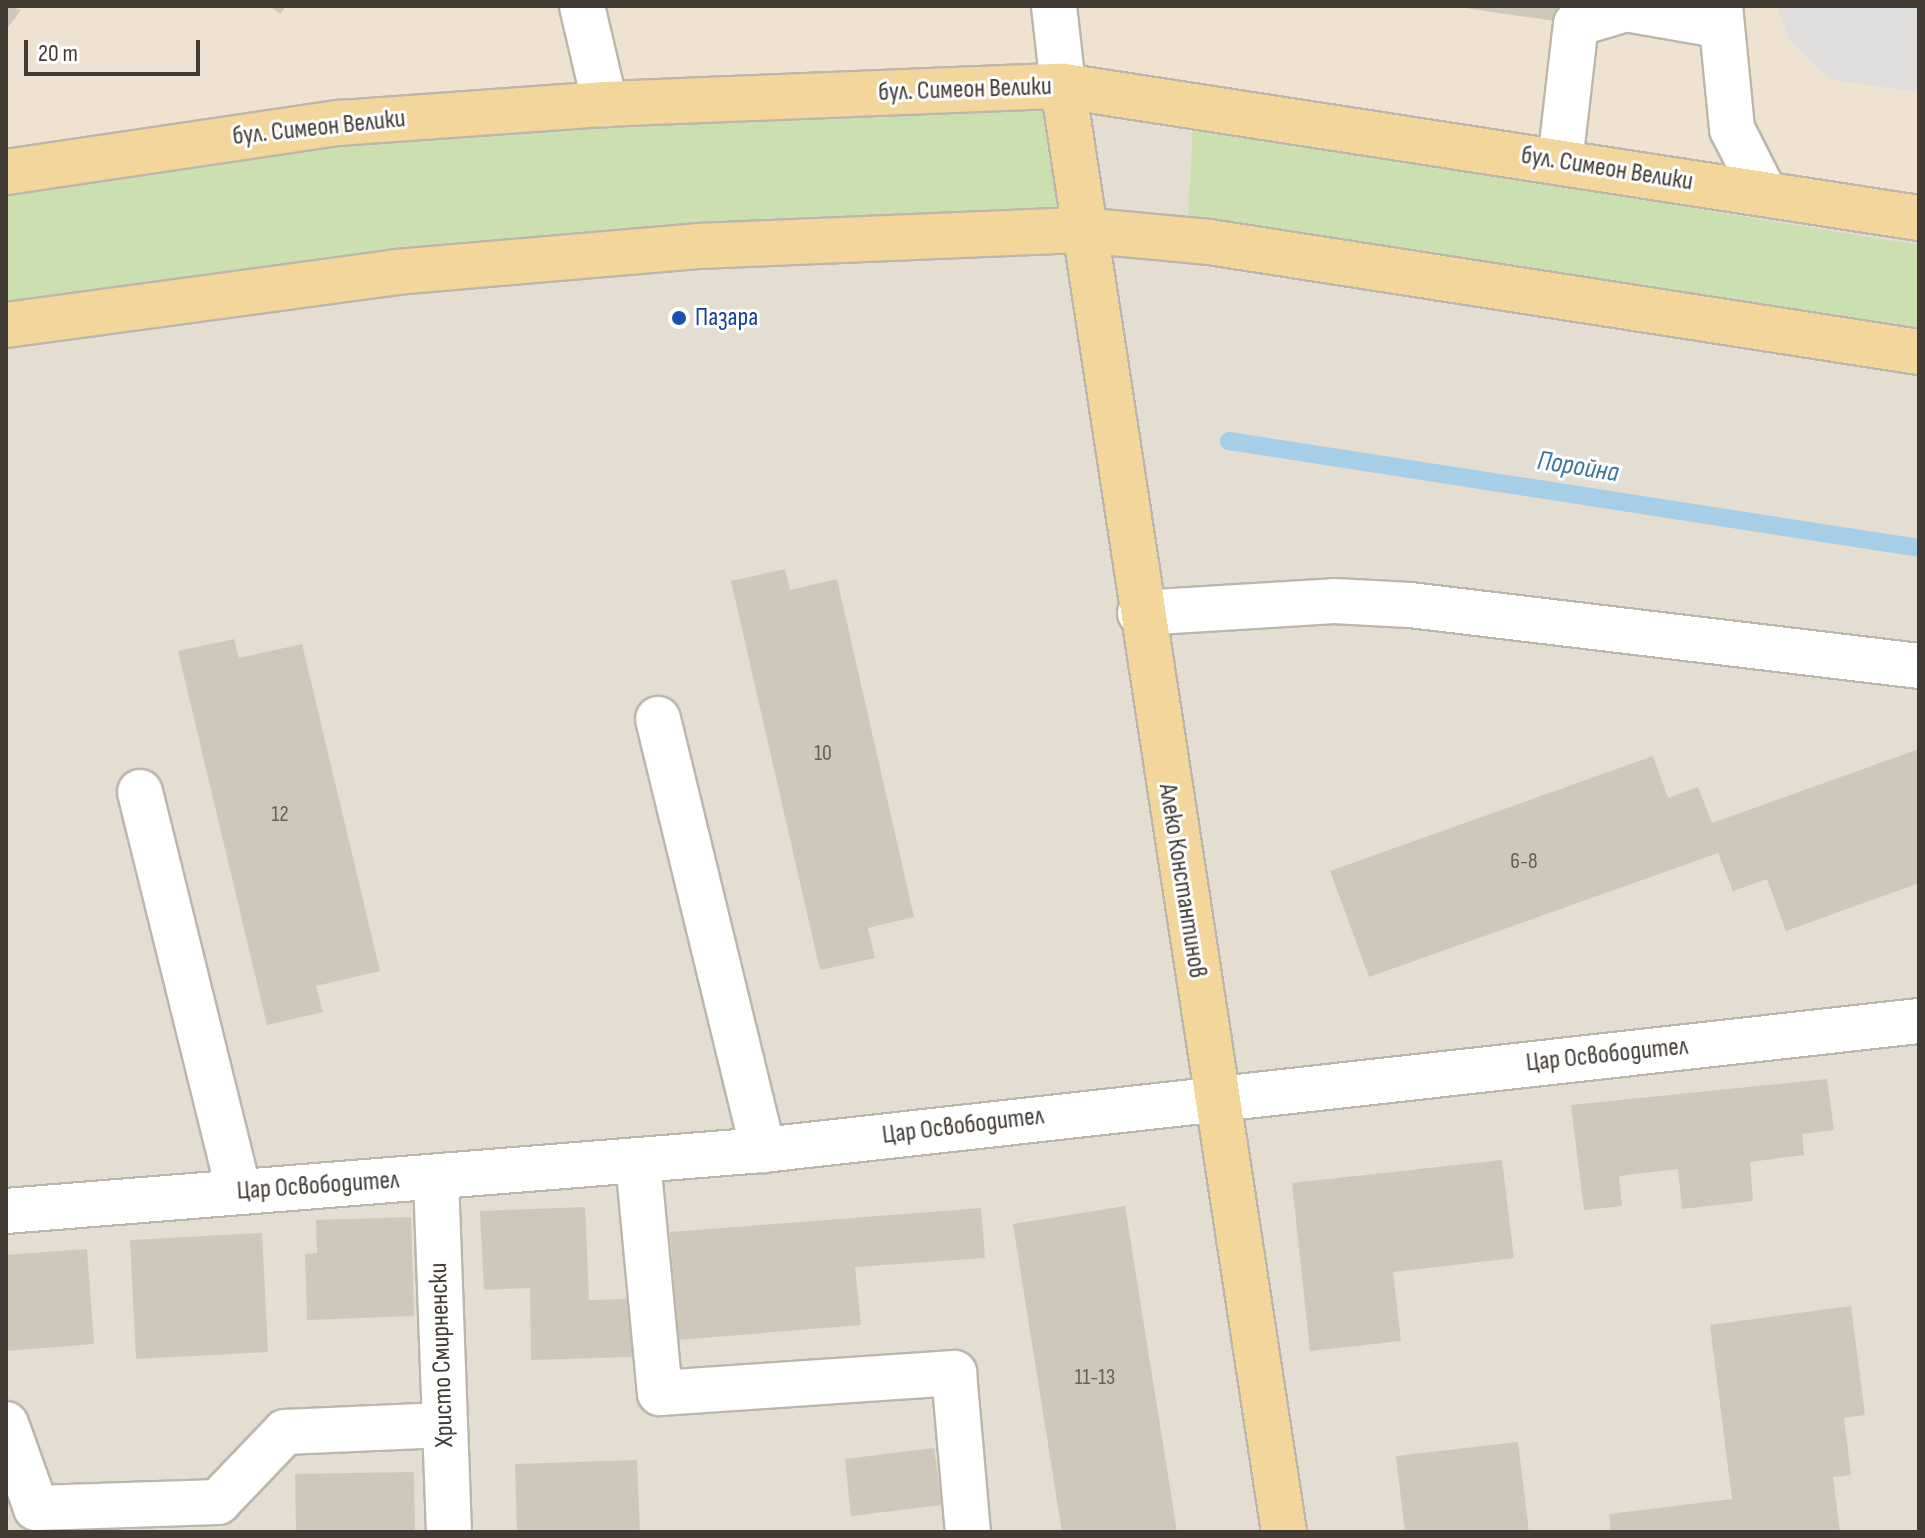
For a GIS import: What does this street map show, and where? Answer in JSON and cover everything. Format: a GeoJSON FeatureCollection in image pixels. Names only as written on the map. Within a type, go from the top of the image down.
{"type":"FeatureCollection","features":[{"type":"Feature","properties":{"kind":"main road","name":"бул. Симеон Велики"},"geometry":{"type":"LineString","coordinates":[[6,172],[339,123],[605,104],[1063,86],[1919,218]]}},
{"type":"Feature","properties":{"kind":"main road","name":"Алеко Константинов"},"geometry":{"type":"LineString","coordinates":[[1063,86],[1080,230],[1284,1532]]}},
{"type":"Feature","properties":{"kind":"main road"},"geometry":{"type":"LineString","coordinates":[[6,325],[396,272],[699,246],[1080,230],[1209,242],[1919,352]]}},
{"type":"Feature","properties":{"kind":"street"},"geometry":{"type":"LineString","coordinates":[[582,6],[605,104]]}},
{"type":"Feature","properties":{"kind":"street"},"geometry":{"type":"LineString","coordinates":[[1054,6],[1063,86]]}},
{"type":"Feature","properties":{"kind":"street"},"geometry":{"type":"LineString","coordinates":[[1560,162],[1576,24],[1626,9],[1719,16],[1732,129],[1765,194]]}},
{"type":"Feature","properties":{"kind":"street"},"geometry":{"type":"LineString","coordinates":[[1140,613],[1334,601],[1410,605],[1919,666]]}},
{"type":"Feature","properties":{"kind":"street"},"geometry":{"type":"LineString","coordinates":[[658,719],[763,1150]]}},
{"type":"Feature","properties":{"kind":"street"},"geometry":{"type":"LineString","coordinates":[[140,792],[239,1191]]}},
{"type":"Feature","properties":{"kind":"street","name":"Цар Освободител"},"geometry":{"type":"LineString","coordinates":[[6,1211],[763,1150],[1217,1096],[1919,1021]]}},
{"type":"Feature","properties":{"kind":"street"},"geometry":{"type":"LineString","coordinates":[[638,1161],[660,1393],[954,1373],[968,1532]]}},
{"type":"Feature","properties":{"kind":"street","name":"Христо Смирненски"},"geometry":{"type":"LineString","coordinates":[[436,1178],[449,1532]]}},
{"type":"Feature","properties":{"kind":"street"},"geometry":{"type":"LineString","coordinates":[[6,1424],[36,1508],[218,1502],[285,1432],[444,1425]]}},
{"type":"Feature","properties":{"kind":"shaded area"},"geometry":{"type":"Polygon","coordinates":[[[6,6],[1919,6],[1919,1532],[6,1532],[6,6]]]}},
{"type":"Feature","properties":{"kind":"shaded area"},"geometry":{"type":"Polygon","coordinates":[[[6,6],[1919,6],[1919,218],[1212,105],[6,172],[6,6]]]}},
{"type":"Feature","properties":{"kind":"shaded area"},"geometry":{"type":"Polygon","coordinates":[[[1777,6],[1919,6],[1919,92],[1831,80],[1789,40],[1777,6]]]}},
{"type":"Feature","properties":{"kind":"green space"},"geometry":{"type":"Polygon","coordinates":[[[1063,86],[1080,230],[6,325],[6,172],[1063,86]]]}},
{"type":"Feature","properties":{"kind":"green space"},"geometry":{"type":"Polygon","coordinates":[[[1193,126],[1919,245],[1919,333],[1188,218],[1193,126]]]}},
{"type":"Feature","properties":{"kind":"building"},"geometry":{"type":"Polygon","coordinates":[[[6,6],[21,10],[6,30],[6,6]]]}},
{"type":"Feature","properties":{"kind":"building"},"geometry":{"type":"Polygon","coordinates":[[[269,6],[286,6],[280,14],[269,6]]]}},
{"type":"Feature","properties":{"kind":"building"},"geometry":{"type":"Polygon","coordinates":[[[1452,6],[1645,6],[1642,34],[1452,6]]]}},
{"type":"Feature","properties":{"kind":"building"},"geometry":{"type":"Polygon","coordinates":[[[785,569],[790,590],[837,579],[914,917],[868,928],[875,958],[820,970],[731,581],[785,569]]]}},
{"type":"Feature","properties":{"kind":"building"},"geometry":{"type":"Polygon","coordinates":[[[234,639],[239,658],[302,644],[380,971],[316,986],[323,1012],[267,1025],[178,651],[234,639]]]}},
{"type":"Feature","properties":{"kind":"building"},"geometry":{"type":"Polygon","coordinates":[[[1919,749],[1919,883],[1786,931],[1767,879],[1733,891],[1718,853],[1369,977],[1330,871],[1653,756],[1668,798],[1698,787],[1712,823],[1919,749]]]}},
{"type":"Feature","properties":{"kind":"building"},"geometry":{"type":"Polygon","coordinates":[[[1827,1079],[1834,1130],[1802,1134],[1804,1155],[1750,1162],[1753,1201],[1682,1209],[1678,1169],[1619,1176],[1622,1206],[1584,1210],[1571,1105],[1827,1079]]]}},
{"type":"Feature","properties":{"kind":"building"},"geometry":{"type":"Polygon","coordinates":[[[1502,1160],[1514,1258],[1393,1272],[1401,1341],[1310,1351],[1292,1183],[1502,1160]]]}},
{"type":"Feature","properties":{"kind":"building"},"geometry":{"type":"Polygon","coordinates":[[[1125,1206],[1177,1532],[1062,1532],[1013,1224],[1125,1206]]]}},
{"type":"Feature","properties":{"kind":"building"},"geometry":{"type":"Polygon","coordinates":[[[585,1207],[589,1300],[630,1299],[632,1357],[531,1360],[530,1288],[484,1290],[480,1211],[585,1207]]]}},
{"type":"Feature","properties":{"kind":"building"},"geometry":{"type":"Polygon","coordinates":[[[981,1208],[985,1258],[855,1267],[861,1325],[678,1340],[670,1232],[981,1208]]]}},
{"type":"Feature","properties":{"kind":"building"},"geometry":{"type":"Polygon","coordinates":[[[411,1217],[414,1316],[307,1320],[305,1254],[317,1253],[316,1220],[411,1217]]]}},
{"type":"Feature","properties":{"kind":"building"},"geometry":{"type":"Polygon","coordinates":[[[262,1233],[268,1352],[136,1359],[130,1240],[262,1233]]]}},
{"type":"Feature","properties":{"kind":"building"},"geometry":{"type":"Polygon","coordinates":[[[87,1249],[94,1344],[6,1351],[6,1255],[87,1249]]]}},
{"type":"Feature","properties":{"kind":"building"},"geometry":{"type":"Polygon","coordinates":[[[1851,1306],[1865,1415],[1844,1418],[1851,1475],[1833,1477],[1840,1532],[1611,1532],[1609,1514],[1732,1499],[1710,1325],[1851,1306]]]}},
{"type":"Feature","properties":{"kind":"building"},"geometry":{"type":"Polygon","coordinates":[[[1518,1442],[1529,1532],[1405,1532],[1396,1456],[1518,1442]]]}},
{"type":"Feature","properties":{"kind":"building"},"geometry":{"type":"Polygon","coordinates":[[[934,1448],[942,1505],[851,1516],[845,1459],[934,1448]]]}},
{"type":"Feature","properties":{"kind":"building"},"geometry":{"type":"Polygon","coordinates":[[[637,1460],[640,1532],[517,1532],[515,1464],[637,1460]]]}},
{"type":"Feature","properties":{"kind":"building"},"geometry":{"type":"Polygon","coordinates":[[[414,1472],[415,1532],[296,1532],[295,1474],[414,1472]]]}},
{"type":"Feature","properties":{"kind":"waterway","name":"Поройна"},"geometry":{"type":"LineString","coordinates":[[1229,441],[1919,548]]}},
{"type":"Feature","properties":{"kind":"place","name":"Пазара"},"geometry":{"type":"Point","coordinates":[679,318]}}]}
